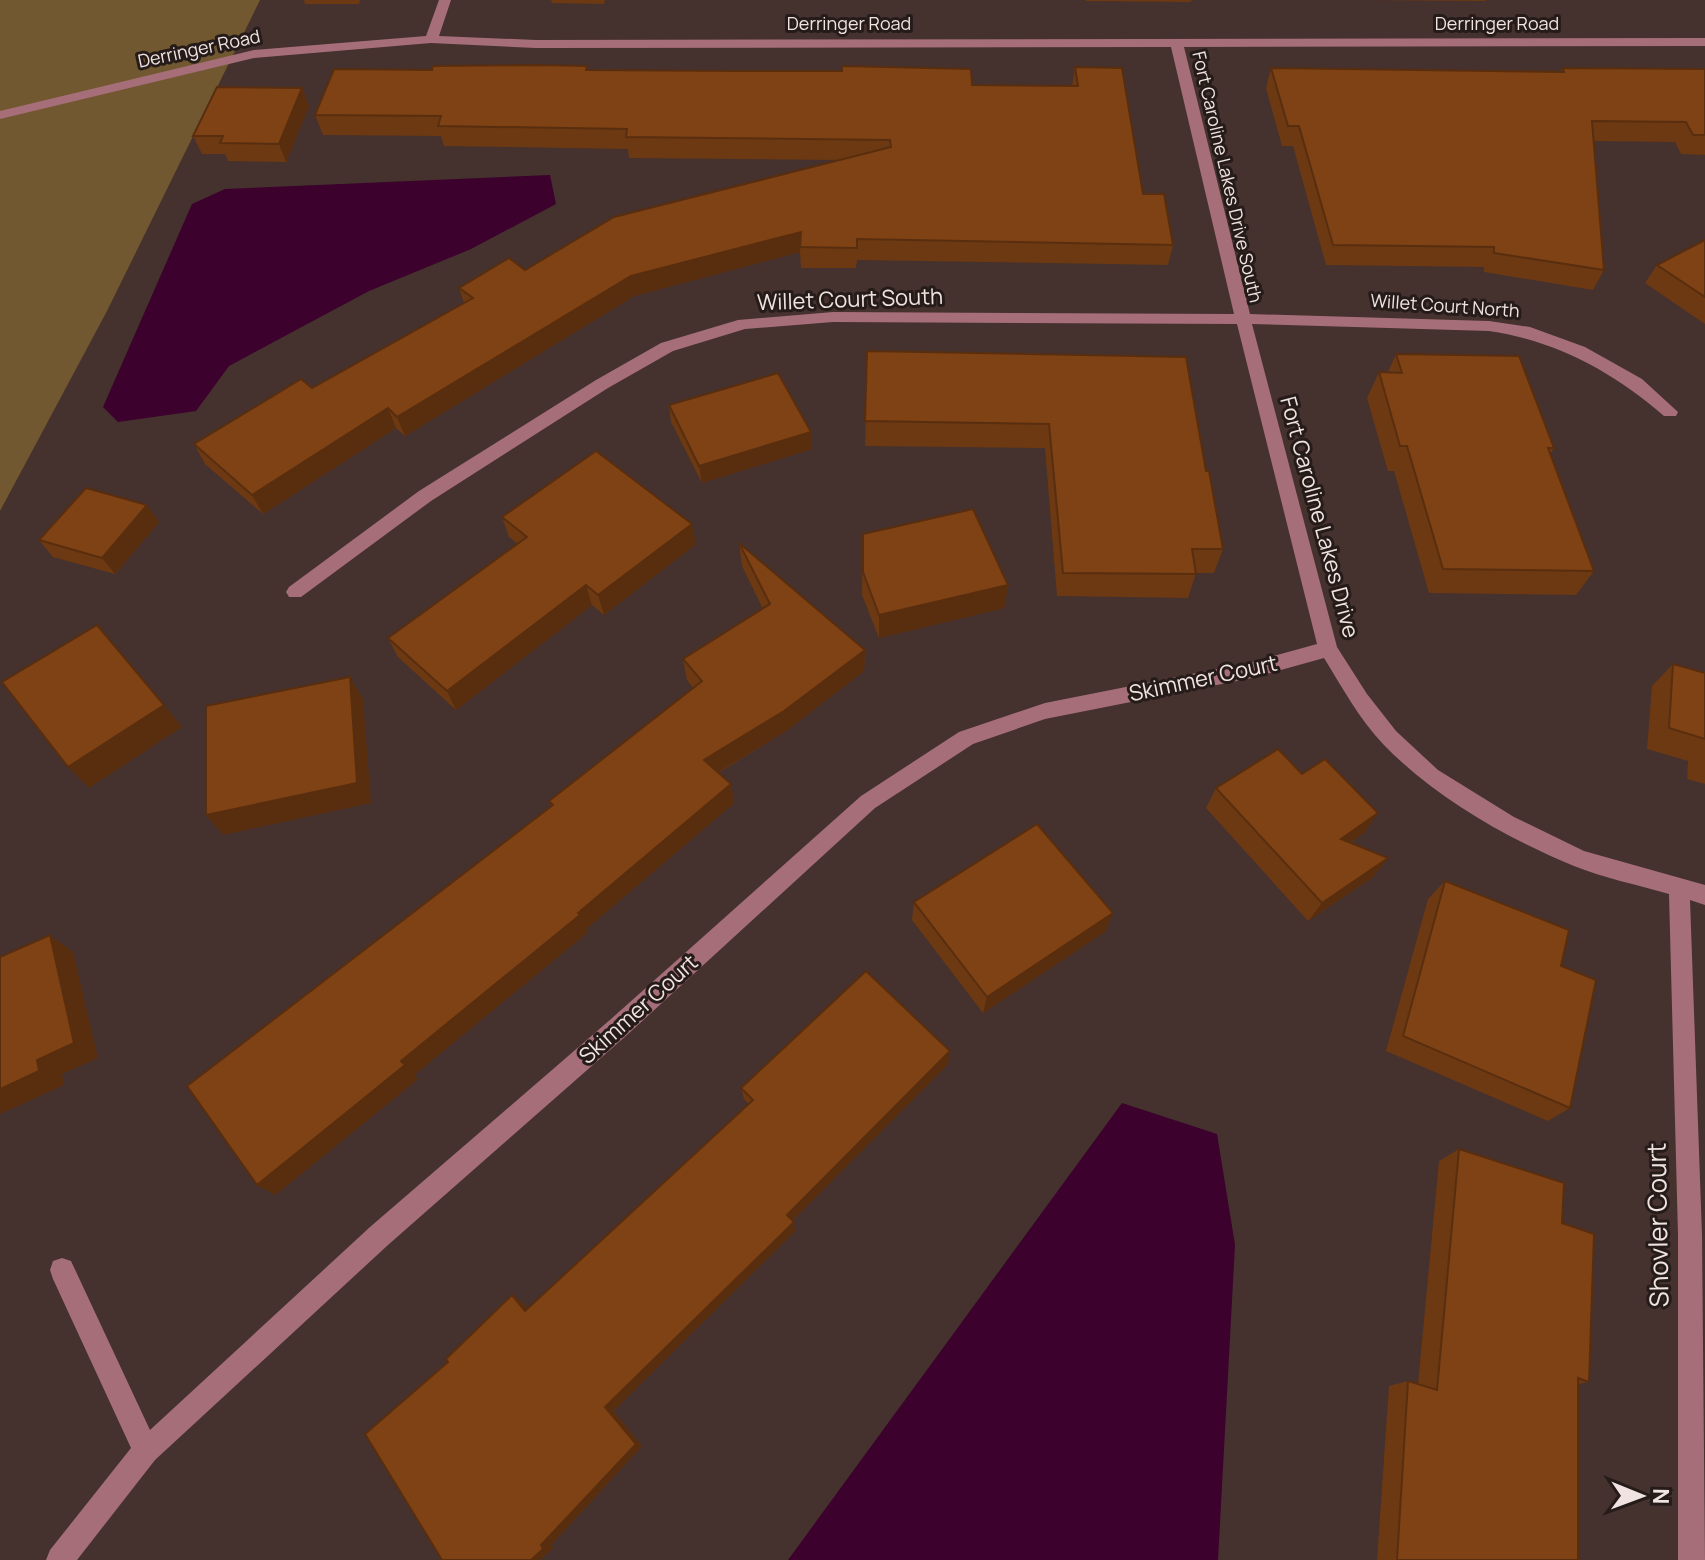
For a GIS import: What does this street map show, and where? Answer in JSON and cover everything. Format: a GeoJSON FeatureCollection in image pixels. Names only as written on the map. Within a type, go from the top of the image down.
{"type":"FeatureCollection","features":[{"type":"Feature","properties":{"kind":"street"},"geometry":{"type":"LineString","coordinates":[[431,39],[445,0]]}},
{"type":"Feature","properties":{"kind":"street","name":"Derringer Road"},"geometry":{"type":"LineString","coordinates":[[0,115],[254,54],[431,39],[536,44],[1705,42]]}},
{"type":"Feature","properties":{"kind":"street","name":"Fort Caroline Lakes Drive South"},"geometry":{"type":"LineString","coordinates":[[1177,44],[1243,319]]}},
{"type":"Feature","properties":{"kind":"street","name":"Willet Court South"},"geometry":{"type":"LineString","coordinates":[[295,592],[425,496],[602,384],[667,347],[744,324],[833,317],[1243,319]]}},
{"type":"Feature","properties":{"kind":"street","name":"Willet Court North"},"geometry":{"type":"LineString","coordinates":[[1243,319],[1436,323],[1530,332],[1579,351],[1636,383],[1670,412]]}},
{"type":"Feature","properties":{"kind":"street","name":"Fort Caroline Lakes Drive"},"geometry":{"type":"LineString","coordinates":[[1243,319],[1328,649],[1360,700],[1389,737],[1431,776],[1507,823],[1580,859],[1705,895]]}},
{"type":"Feature","properties":{"kind":"street","name":"Skimmer Court"},"geometry":{"type":"LineString","coordinates":[[60,1560],[146,1451],[379,1236],[619,1027],[868,802],[966,738],[1045,711],[1252,670],[1328,649]]}},
{"type":"Feature","properties":{"kind":"street","name":"Shovler Court"},"geometry":{"type":"LineString","coordinates":[[1679,888],[1690,1235],[1692,1560]]}},
{"type":"Feature","properties":{"kind":"street"},"geometry":{"type":"LineString","coordinates":[[62,1270],[146,1451]]}},
{"type":"Feature","properties":{"kind":"shaded area"},"geometry":{"type":"Polygon","coordinates":[[[0,0],[260,0],[107,311],[0,511],[0,0]]]}},
{"type":"Feature","properties":{"kind":"shaded area"},"geometry":{"type":"Polygon","coordinates":[[[550,175],[556,204],[471,249],[369,291],[229,366],[196,411],[118,422],[103,407],[192,204],[225,189],[550,175]]]}},
{"type":"Feature","properties":{"kind":"shaded area"},"geometry":{"type":"Polygon","coordinates":[[[1122,1103],[1217,1134],[1235,1245],[1218,1560],[788,1560],[1122,1103]]]}},
{"type":"Feature","properties":{"kind":"building"},"geometry":{"type":"Polygon","coordinates":[[[433,66],[587,66],[586,70],[842,71],[842,66],[971,69],[972,85],[1078,86],[1075,67],[1122,68],[1143,194],[1164,194],[1173,245],[857,239],[857,248],[800,247],[801,232],[631,276],[397,417],[388,408],[252,495],[194,444],[301,379],[312,388],[473,298],[459,288],[509,258],[525,270],[614,217],[891,147],[890,140],[626,137],[627,129],[438,126],[441,116],[315,115],[334,69],[432,70],[433,66]]]}},
{"type":"Feature","properties":{"kind":"building"},"geometry":{"type":"Polygon","coordinates":[[[1271,68],[1564,72],[1563,68],[1705,69],[1705,135],[1693,135],[1686,122],[1592,121],[1604,270],[1494,253],[1494,247],[1333,245],[1299,126],[1288,126],[1271,68]]]}},
{"type":"Feature","properties":{"kind":"building"},"geometry":{"type":"Polygon","coordinates":[[[217,87],[302,88],[279,144],[220,143],[223,136],[193,136],[217,87]]]}},
{"type":"Feature","properties":{"kind":"building"},"geometry":{"type":"Polygon","coordinates":[[[1705,240],[1705,297],[1657,265],[1705,240]]]}},
{"type":"Feature","properties":{"kind":"building"},"geometry":{"type":"Polygon","coordinates":[[[867,351],[1186,357],[1223,549],[1192,549],[1196,574],[1063,573],[1049,424],[865,421],[867,351]]]}},
{"type":"Feature","properties":{"kind":"building"},"geometry":{"type":"Polygon","coordinates":[[[1396,354],[1519,356],[1554,448],[1548,448],[1594,571],[1443,569],[1407,446],[1400,446],[1379,372],[1402,373],[1396,354]]]}},
{"type":"Feature","properties":{"kind":"building"},"geometry":{"type":"Polygon","coordinates":[[[778,373],[811,432],[699,466],[669,405],[778,373]]]}},
{"type":"Feature","properties":{"kind":"building"},"geometry":{"type":"Polygon","coordinates":[[[596,451],[692,524],[598,595],[586,585],[447,691],[388,638],[527,537],[502,517],[596,451]]]}},
{"type":"Feature","properties":{"kind":"building"},"geometry":{"type":"Polygon","coordinates":[[[86,488],[147,505],[102,558],[39,540],[86,488]]]}},
{"type":"Feature","properties":{"kind":"building"},"geometry":{"type":"Polygon","coordinates":[[[973,509],[1008,585],[879,615],[863,572],[863,534],[973,509]]]}},
{"type":"Feature","properties":{"kind":"building"},"geometry":{"type":"Polygon","coordinates":[[[739,543],[865,650],[784,711],[704,760],[731,784],[578,913],[580,915],[401,1061],[405,1065],[257,1185],[187,1086],[553,805],[549,801],[702,681],[683,659],[770,604],[739,543]]]}},
{"type":"Feature","properties":{"kind":"building"},"geometry":{"type":"Polygon","coordinates":[[[97,625],[164,705],[68,767],[2,682],[97,625]]]}},
{"type":"Feature","properties":{"kind":"building"},"geometry":{"type":"Polygon","coordinates":[[[1673,664],[1705,673],[1705,739],[1669,728],[1673,664]]]}},
{"type":"Feature","properties":{"kind":"building"},"geometry":{"type":"Polygon","coordinates":[[[350,677],[357,783],[206,815],[206,706],[350,677]]]}},
{"type":"Feature","properties":{"kind":"building"},"geometry":{"type":"Polygon","coordinates":[[[1278,749],[1302,774],[1325,759],[1378,813],[1341,839],[1388,858],[1322,903],[1216,788],[1278,749]]]}},
{"type":"Feature","properties":{"kind":"building"},"geometry":{"type":"Polygon","coordinates":[[[1037,824],[1113,913],[987,997],[914,902],[1037,824]]]}},
{"type":"Feature","properties":{"kind":"building"},"geometry":{"type":"Polygon","coordinates":[[[1445,881],[1569,930],[1561,966],[1596,980],[1570,1108],[1403,1036],[1445,881]]]}},
{"type":"Feature","properties":{"kind":"building"},"geometry":{"type":"Polygon","coordinates":[[[50,935],[74,1043],[37,1060],[39,1071],[0,1089],[0,957],[50,935]]]}},
{"type":"Feature","properties":{"kind":"building"},"geometry":{"type":"Polygon","coordinates":[[[866,971],[950,1051],[787,1215],[794,1222],[605,1407],[636,1444],[541,1545],[543,1549],[531,1560],[442,1560],[365,1434],[448,1362],[446,1359],[512,1295],[525,1311],[753,1100],[741,1088],[866,971]]]}},
{"type":"Feature","properties":{"kind":"building"},"geometry":{"type":"Polygon","coordinates":[[[1459,1149],[1564,1183],[1562,1223],[1594,1234],[1589,1382],[1578,1378],[1578,1560],[1397,1560],[1408,1381],[1437,1390],[1459,1149]]]}}]}
